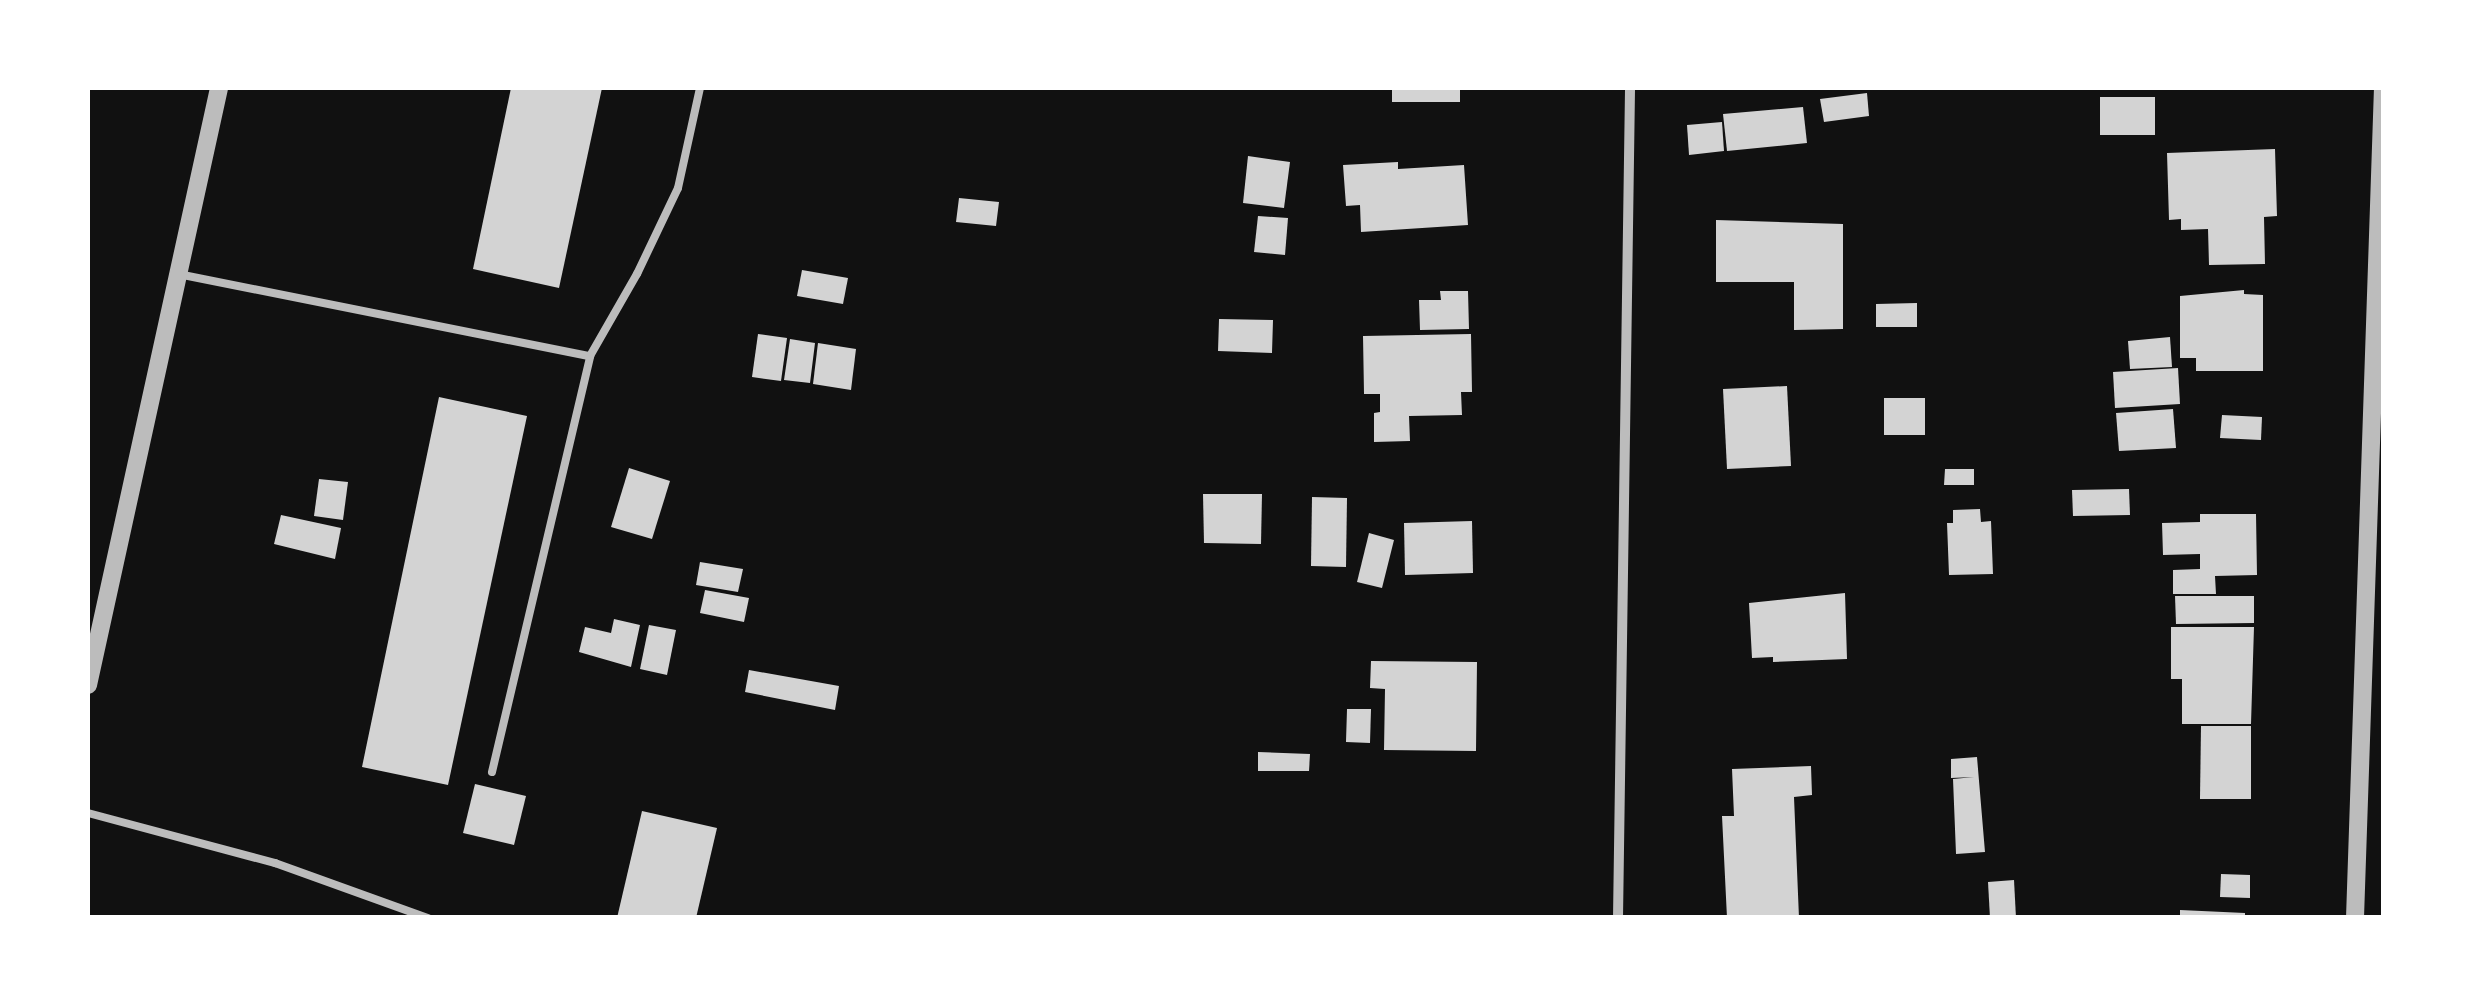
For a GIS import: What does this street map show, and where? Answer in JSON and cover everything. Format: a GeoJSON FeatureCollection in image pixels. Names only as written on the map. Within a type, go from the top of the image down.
{"type":"FeatureCollection","features":[{"type":"Feature","properties":{"kind":"street"},"geometry":{"type":"LineString","coordinates":[[88,685],[218,88]]}},
{"type":"Feature","properties":{"kind":"street"},"geometry":{"type":"LineString","coordinates":[[1618,918],[1630,88]]}},
{"type":"Feature","properties":{"kind":"street"},"geometry":{"type":"LineString","coordinates":[[2355,918],[2383,88]]}},
{"type":"Feature","properties":{"kind":"lane"},"geometry":{"type":"LineString","coordinates":[[492,772],[590,356],[637,274],[678,188],[700,88]]}},
{"type":"Feature","properties":{"kind":"lane"},"geometry":{"type":"LineString","coordinates":[[178,274],[590,356]]}},
{"type":"Feature","properties":{"kind":"lane"},"geometry":{"type":"LineString","coordinates":[[88,813],[275,863],[428,918]]}},
{"type":"Feature","properties":{"kind":"building"},"geometry":{"type":"Polygon","coordinates":[[[511,88],[602,88],[559,288],[473,269],[511,88]]]}},
{"type":"Feature","properties":{"kind":"building"},"geometry":{"type":"Polygon","coordinates":[[[1392,88],[1460,88],[1460,102],[1392,102],[1392,88]]]}},
{"type":"Feature","properties":{"kind":"building"},"geometry":{"type":"Polygon","coordinates":[[[1867,93],[1869,116],[1824,122],[1820,99],[1867,93]]]}},
{"type":"Feature","properties":{"kind":"building"},"geometry":{"type":"Polygon","coordinates":[[[2100,97],[2155,97],[2155,135],[2100,135],[2100,97]]]}},
{"type":"Feature","properties":{"kind":"building"},"geometry":{"type":"Polygon","coordinates":[[[1803,107],[1807,143],[1727,151],[1723,114],[1803,107]]]}},
{"type":"Feature","properties":{"kind":"building"},"geometry":{"type":"Polygon","coordinates":[[[1722,122],[1724,151],[1689,155],[1687,125],[1722,122]]]}},
{"type":"Feature","properties":{"kind":"building"},"geometry":{"type":"Polygon","coordinates":[[[2275,149],[2277,216],[2264,217],[2265,264],[2209,265],[2208,229],[2181,230],[2181,219],[2169,220],[2167,153],[2275,149]]]}},
{"type":"Feature","properties":{"kind":"building"},"geometry":{"type":"Polygon","coordinates":[[[1248,156],[1290,162],[1284,208],[1243,203],[1248,156]]]}},
{"type":"Feature","properties":{"kind":"building"},"geometry":{"type":"Polygon","coordinates":[[[1398,162],[1398,169],[1464,165],[1468,225],[1361,232],[1360,205],[1346,206],[1343,165],[1398,162]]]}},
{"type":"Feature","properties":{"kind":"building"},"geometry":{"type":"Polygon","coordinates":[[[959,198],[999,202],[996,226],[956,222],[959,198]]]}},
{"type":"Feature","properties":{"kind":"building"},"geometry":{"type":"Polygon","coordinates":[[[1258,216],[1288,218],[1285,255],[1254,252],[1258,216]]]}},
{"type":"Feature","properties":{"kind":"building"},"geometry":{"type":"Polygon","coordinates":[[[1716,220],[1843,224],[1843,329],[1794,330],[1794,282],[1716,282],[1716,220]]]}},
{"type":"Feature","properties":{"kind":"building"},"geometry":{"type":"Polygon","coordinates":[[[802,270],[848,278],[843,304],[797,296],[802,270]]]}},
{"type":"Feature","properties":{"kind":"building"},"geometry":{"type":"Polygon","coordinates":[[[2244,290],[2244,294],[2263,295],[2263,371],[2196,371],[2196,358],[2180,358],[2180,296],[2244,290]]]}},
{"type":"Feature","properties":{"kind":"building"},"geometry":{"type":"Polygon","coordinates":[[[1440,291],[1468,291],[1469,329],[1420,330],[1419,300],[1441,300],[1440,291]]]}},
{"type":"Feature","properties":{"kind":"building"},"geometry":{"type":"Polygon","coordinates":[[[1917,303],[1917,327],[1876,327],[1876,304],[1917,303]]]}},
{"type":"Feature","properties":{"kind":"building"},"geometry":{"type":"Polygon","coordinates":[[[1219,319],[1273,320],[1272,353],[1218,351],[1219,319]]]}},
{"type":"Feature","properties":{"kind":"building"},"geometry":{"type":"Polygon","coordinates":[[[758,334],[787,338],[781,381],[752,377],[758,334]]]}},
{"type":"Feature","properties":{"kind":"building"},"geometry":{"type":"Polygon","coordinates":[[[1471,334],[1472,392],[1461,392],[1462,415],[1409,416],[1410,441],[1374,442],[1374,413],[1380,412],[1380,394],[1364,394],[1363,336],[1471,334]]]}},
{"type":"Feature","properties":{"kind":"building"},"geometry":{"type":"Polygon","coordinates":[[[2170,337],[2172,367],[2130,369],[2128,341],[2170,337]]]}},
{"type":"Feature","properties":{"kind":"building"},"geometry":{"type":"Polygon","coordinates":[[[790,339],[815,343],[810,383],[784,380],[790,339]]]}},
{"type":"Feature","properties":{"kind":"building"},"geometry":{"type":"Polygon","coordinates":[[[818,343],[856,349],[851,390],[813,384],[818,343]]]}},
{"type":"Feature","properties":{"kind":"building"},"geometry":{"type":"Polygon","coordinates":[[[2178,368],[2180,404],[2115,408],[2113,372],[2178,368]]]}},
{"type":"Feature","properties":{"kind":"building"},"geometry":{"type":"Polygon","coordinates":[[[1787,386],[1791,466],[1727,469],[1723,389],[1787,386]]]}},
{"type":"Feature","properties":{"kind":"building"},"geometry":{"type":"Polygon","coordinates":[[[439,397],[527,416],[448,785],[362,767],[439,397]]]}},
{"type":"Feature","properties":{"kind":"building"},"geometry":{"type":"Polygon","coordinates":[[[1884,398],[1925,398],[1925,435],[1884,435],[1884,398]]]}},
{"type":"Feature","properties":{"kind":"building"},"geometry":{"type":"Polygon","coordinates":[[[2173,409],[2176,448],[2119,451],[2116,413],[2173,409]]]}},
{"type":"Feature","properties":{"kind":"building"},"geometry":{"type":"Polygon","coordinates":[[[2222,415],[2262,417],[2261,440],[2220,438],[2222,415]]]}},
{"type":"Feature","properties":{"kind":"building"},"geometry":{"type":"Polygon","coordinates":[[[629,468],[670,481],[652,539],[611,527],[629,468]]]}},
{"type":"Feature","properties":{"kind":"building"},"geometry":{"type":"Polygon","coordinates":[[[1945,469],[1974,469],[1974,485],[1944,485],[1945,469]]]}},
{"type":"Feature","properties":{"kind":"building"},"geometry":{"type":"Polygon","coordinates":[[[319,479],[348,482],[343,520],[314,516],[319,479]]]}},
{"type":"Feature","properties":{"kind":"building"},"geometry":{"type":"Polygon","coordinates":[[[2129,489],[2130,515],[2073,516],[2072,490],[2129,489]]]}},
{"type":"Feature","properties":{"kind":"building"},"geometry":{"type":"Polygon","coordinates":[[[1203,494],[1262,494],[1261,544],[1204,543],[1203,494]]]}},
{"type":"Feature","properties":{"kind":"building"},"geometry":{"type":"Polygon","coordinates":[[[1312,497],[1347,498],[1346,567],[1311,566],[1312,497]]]}},
{"type":"Feature","properties":{"kind":"building"},"geometry":{"type":"Polygon","coordinates":[[[1980,509],[1981,522],[1991,521],[1993,574],[1949,575],[1947,523],[1953,523],[1953,510],[1980,509]]]}},
{"type":"Feature","properties":{"kind":"building"},"geometry":{"type":"Polygon","coordinates":[[[2200,514],[2256,514],[2257,575],[2215,576],[2216,594],[2173,594],[2173,570],[2200,569],[2200,554],[2163,555],[2162,523],[2200,522],[2200,514]]]}},
{"type":"Feature","properties":{"kind":"building"},"geometry":{"type":"Polygon","coordinates":[[[281,515],[341,528],[335,559],[274,544],[281,515]]]}},
{"type":"Feature","properties":{"kind":"building"},"geometry":{"type":"Polygon","coordinates":[[[1472,521],[1473,573],[1405,575],[1404,523],[1472,521]]]}},
{"type":"Feature","properties":{"kind":"building"},"geometry":{"type":"Polygon","coordinates":[[[1369,533],[1394,540],[1382,588],[1357,582],[1369,533]]]}},
{"type":"Feature","properties":{"kind":"building"},"geometry":{"type":"Polygon","coordinates":[[[700,562],[743,569],[738,592],[696,585],[700,562]]]}},
{"type":"Feature","properties":{"kind":"building"},"geometry":{"type":"Polygon","coordinates":[[[705,590],[749,598],[744,622],[700,613],[705,590]]]}},
{"type":"Feature","properties":{"kind":"building"},"geometry":{"type":"Polygon","coordinates":[[[1845,593],[1847,659],[1773,662],[1773,657],[1752,658],[1749,603],[1845,593]]]}},
{"type":"Feature","properties":{"kind":"building"},"geometry":{"type":"Polygon","coordinates":[[[2175,596],[2254,596],[2254,623],[2176,624],[2175,596]]]}},
{"type":"Feature","properties":{"kind":"building"},"geometry":{"type":"Polygon","coordinates":[[[614,619],[640,625],[631,667],[579,652],[585,627],[611,633],[614,619]]]}},
{"type":"Feature","properties":{"kind":"building"},"geometry":{"type":"Polygon","coordinates":[[[649,625],[676,630],[667,675],[640,669],[649,625]]]}},
{"type":"Feature","properties":{"kind":"building"},"geometry":{"type":"Polygon","coordinates":[[[2171,627],[2254,627],[2251,724],[2182,724],[2182,679],[2171,679],[2171,627]]]}},
{"type":"Feature","properties":{"kind":"building"},"geometry":{"type":"Polygon","coordinates":[[[1371,661],[1477,662],[1476,751],[1384,750],[1385,689],[1370,688],[1371,661]]]}},
{"type":"Feature","properties":{"kind":"building"},"geometry":{"type":"Polygon","coordinates":[[[749,670],[839,686],[835,710],[745,692],[749,670]]]}},
{"type":"Feature","properties":{"kind":"building"},"geometry":{"type":"Polygon","coordinates":[[[1347,709],[1371,709],[1370,743],[1346,742],[1347,709]]]}},
{"type":"Feature","properties":{"kind":"building"},"geometry":{"type":"Polygon","coordinates":[[[2201,726],[2251,726],[2251,799],[2200,799],[2201,726]]]}},
{"type":"Feature","properties":{"kind":"building"},"geometry":{"type":"Polygon","coordinates":[[[1258,752],[1310,754],[1309,771],[1258,771],[1258,752]]]}},
{"type":"Feature","properties":{"kind":"building"},"geometry":{"type":"Polygon","coordinates":[[[1977,757],[1985,852],[1956,854],[1953,779],[1974,777],[1951,778],[1951,759],[1977,757]]]}},
{"type":"Feature","properties":{"kind":"building"},"geometry":{"type":"Polygon","coordinates":[[[1811,766],[1812,795],[1794,797],[1799,918],[1727,918],[1722,816],[1734,816],[1732,769],[1811,766]]]}},
{"type":"Feature","properties":{"kind":"building"},"geometry":{"type":"Polygon","coordinates":[[[475,784],[526,796],[514,845],[463,833],[475,784]]]}},
{"type":"Feature","properties":{"kind":"building"},"geometry":{"type":"Polygon","coordinates":[[[642,811],[717,828],[696,918],[617,918],[642,811]]]}},
{"type":"Feature","properties":{"kind":"building"},"geometry":{"type":"Polygon","coordinates":[[[2221,874],[2250,875],[2250,898],[2220,897],[2221,874]]]}},
{"type":"Feature","properties":{"kind":"building"},"geometry":{"type":"Polygon","coordinates":[[[2014,880],[2016,918],[1990,918],[1988,882],[2014,880]]]}},
{"type":"Feature","properties":{"kind":"building"},"geometry":{"type":"Polygon","coordinates":[[[2180,910],[2245,913],[2245,918],[2180,918],[2180,910]]]}}]}
